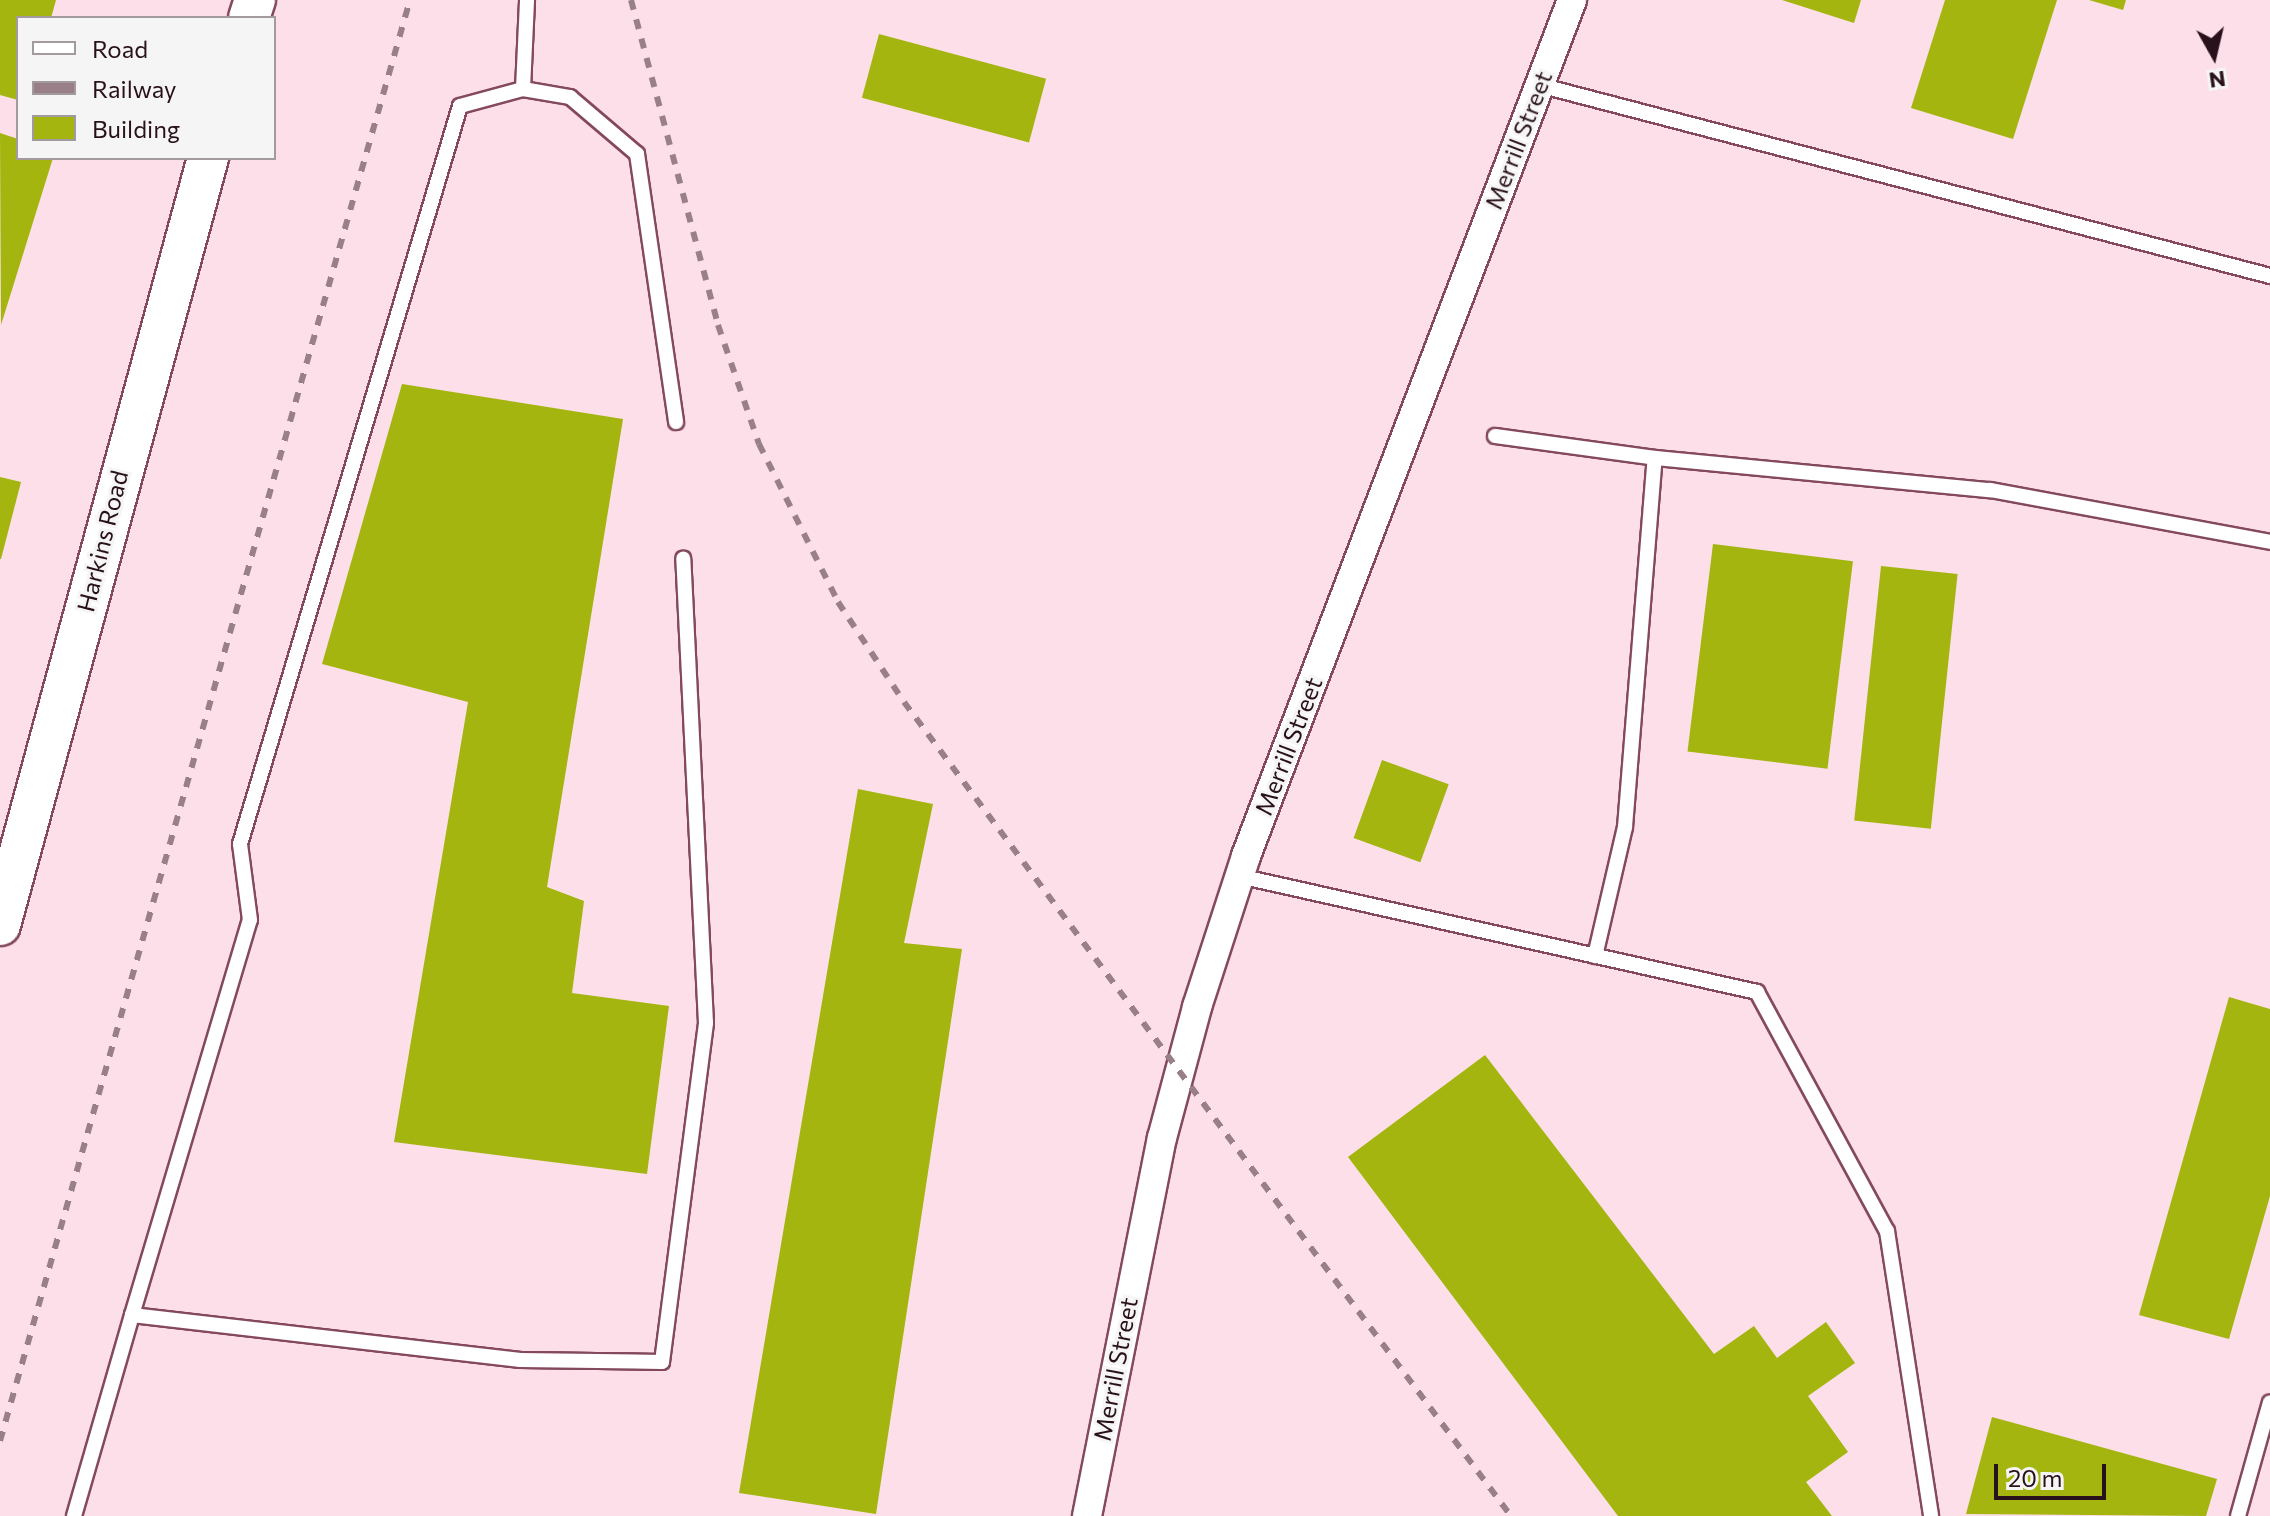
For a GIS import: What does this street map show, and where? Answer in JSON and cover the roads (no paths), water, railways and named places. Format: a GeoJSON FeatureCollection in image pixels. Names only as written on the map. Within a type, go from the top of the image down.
{"type":"FeatureCollection","features":[{"type":"Feature","properties":{"kind":"street","name":"Merrill Street"},"geometry":{"type":"LineString","coordinates":[[1087,1516],[1162,1138],[1239,876],[1572,0]]}},
{"type":"Feature","properties":{"kind":"street","name":"Harkins Road"},"geometry":{"type":"LineString","coordinates":[[0,925],[8,865],[207,160]]}},
{"type":"Feature","properties":{"kind":"lane"},"geometry":{"type":"LineString","coordinates":[[523,89],[527,0]]}},
{"type":"Feature","properties":{"kind":"lane"},"geometry":{"type":"LineString","coordinates":[[1539,85],[2270,276]]}},
{"type":"Feature","properties":{"kind":"lane"},"geometry":{"type":"LineString","coordinates":[[74,1516],[250,920],[240,844],[460,106],[523,89],[570,97],[637,154],[676,422]]}},
{"type":"Feature","properties":{"kind":"lane"},"geometry":{"type":"LineString","coordinates":[[1495,436],[1655,458],[1990,490],[2270,542]]}},
{"type":"Feature","properties":{"kind":"lane"},"geometry":{"type":"LineString","coordinates":[[1595,956],[1625,827],[1655,458]]}},
{"type":"Feature","properties":{"kind":"lane"},"geometry":{"type":"LineString","coordinates":[[132,1315],[520,1360],[662,1362],[706,1023],[683,559]]}},
{"type":"Feature","properties":{"kind":"lane"},"geometry":{"type":"LineString","coordinates":[[1239,876],[1757,992],[1887,1231],[1931,1516]]}},
{"type":"Feature","properties":{"kind":"lane"},"geometry":{"type":"LineString","coordinates":[[2238,1516],[2270,1402]]}},
{"type":"Feature","properties":{"kind":"railway"},"geometry":{"type":"LineString","coordinates":[[0,1441],[410,0]]}},
{"type":"Feature","properties":{"kind":"railway"},"geometry":{"type":"LineString","coordinates":[[631,0],[718,325],[759,444],[838,602],[904,702],[1511,1516]]}}]}
